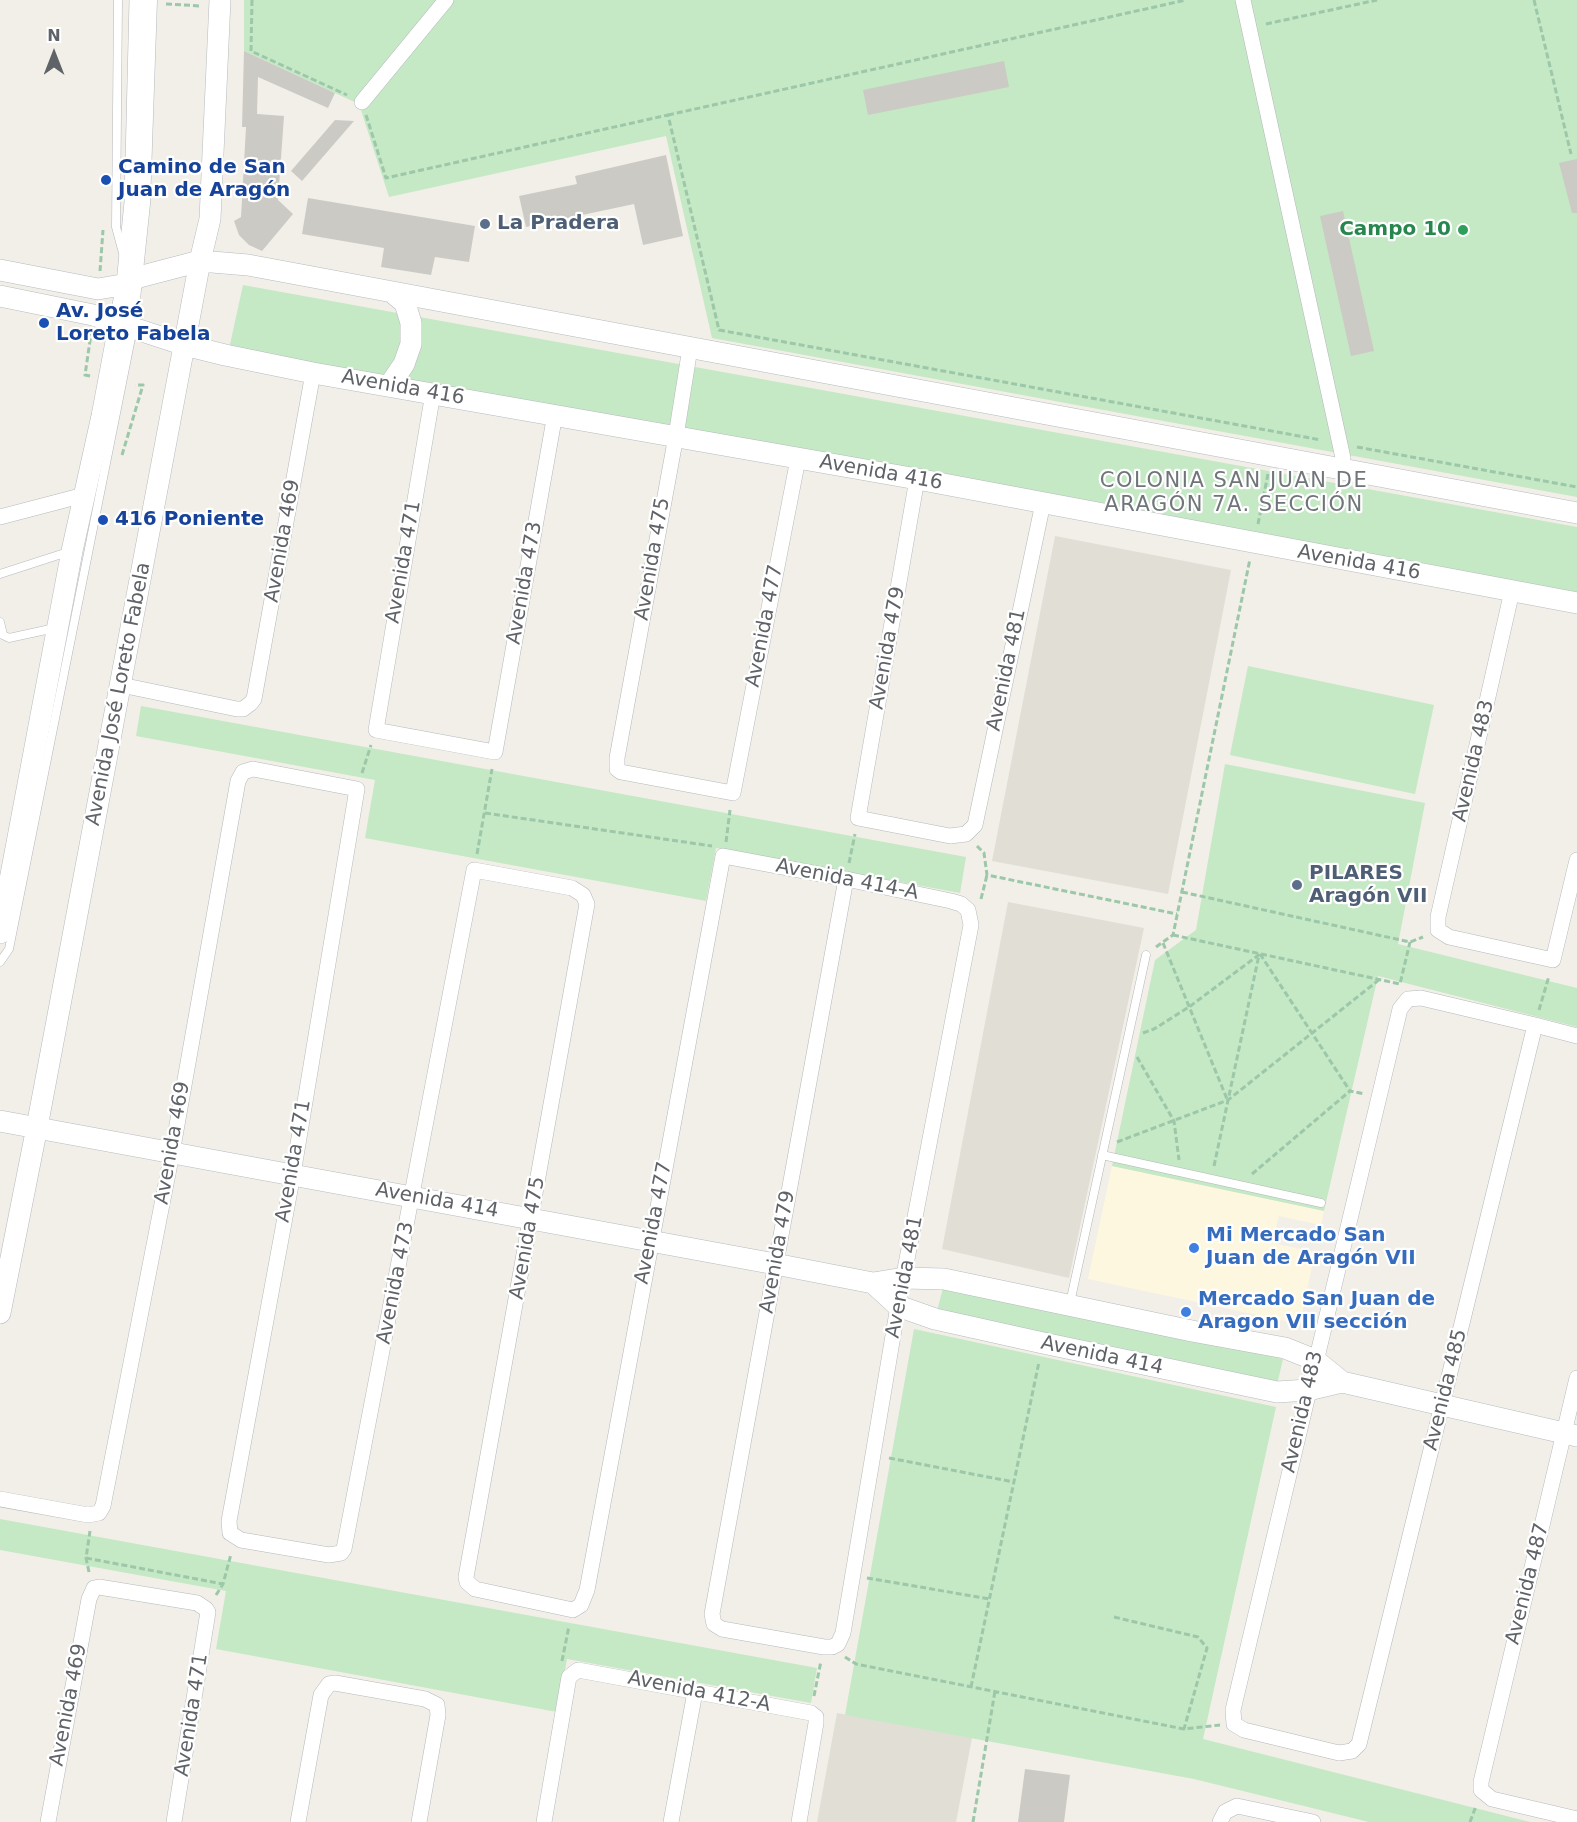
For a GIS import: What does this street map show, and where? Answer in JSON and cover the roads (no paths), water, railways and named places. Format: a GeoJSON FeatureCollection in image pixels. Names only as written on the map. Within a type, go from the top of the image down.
{"type":"FeatureCollection","features":[{"type":"Feature","properties":{"kind":"street"},"geometry":{"type":"LineString","coordinates":[[362,102],[446,0]]}},
{"type":"Feature","properties":{"kind":"street"},"geometry":{"type":"LineString","coordinates":[[1243,0],[1342,451]]}},
{"type":"Feature","properties":{"kind":"street"},"geometry":{"type":"LineString","coordinates":[[0,930],[72,551],[127,326],[149,1]]}},
{"type":"Feature","properties":{"kind":"street","name":"Avenida José Loreto Fabela"},"geometry":{"type":"LineString","coordinates":[[0,1313],[200,261],[210,219],[220,4]]}},
{"type":"Feature","properties":{"kind":"street"},"geometry":{"type":"LineString","coordinates":[[0,270],[98,289],[131,278],[200,261],[248,265],[1271,458],[1577,513]]}},
{"type":"Feature","properties":{"kind":"street"},"geometry":{"type":"LineString","coordinates":[[389,386],[404,364],[411,344],[411,323],[405,303],[393,293]]}},
{"type":"Feature","properties":{"kind":"street","name":"Avenida 416"},"geometry":{"type":"LineString","coordinates":[[0,296],[93,315],[185,345],[314,373],[917,479],[1577,603]]}},
{"type":"Feature","properties":{"kind":"street","name":"Avenida 475"},"geometry":{"type":"LineString","coordinates":[[690,348],[617,758],[617,769],[626,774],[733,793]]}},
{"type":"Feature","properties":{"kind":"street","name":"Avenida 469"},"geometry":{"type":"LineString","coordinates":[[121,685],[237,709],[248,706],[254,699],[314,373]]}},
{"type":"Feature","properties":{"kind":"street","name":"Avenida 471"},"geometry":{"type":"LineString","coordinates":[[433,393],[376,730],[495,752]]}},
{"type":"Feature","properties":{"kind":"street","name":"Avenida 473"},"geometry":{"type":"LineString","coordinates":[[495,752],[555,414]]}},
{"type":"Feature","properties":{"kind":"street","name":"Avenida 477"},"geometry":{"type":"LineString","coordinates":[[733,793],[798,459]]}},
{"type":"Feature","properties":{"kind":"street","name":"Avenida 479"},"geometry":{"type":"LineString","coordinates":[[917,479],[858,818],[950,836],[966,834]]}},
{"type":"Feature","properties":{"kind":"street"},"geometry":{"type":"LineString","coordinates":[[0,518],[84,495]]}},
{"type":"Feature","properties":{"kind":"street","name":"Avenida 481"},"geometry":{"type":"LineString","coordinates":[[966,834],[975,825],[1043,503]]}},
{"type":"Feature","properties":{"kind":"street","name":"Avenida 483"},"geometry":{"type":"LineString","coordinates":[[1512,591],[1438,917],[1438,930],[1449,937],[1553,960],[1577,860]]}},
{"type":"Feature","properties":{"kind":"street","name":"Avenida 471"},"geometry":{"type":"LineString","coordinates":[[243,771],[253,769],[357,789],[293,1174],[229,1521],[232,1535],[329,1556],[341,1553]]}},
{"type":"Feature","properties":{"kind":"street","name":"Avenida 469"},"geometry":{"type":"LineString","coordinates":[[0,1499],[96,1514],[103,1506],[172,1153],[238,781],[243,771]]}},
{"type":"Feature","properties":{"kind":"street","name":"Avenida 477"},"geometry":{"type":"LineString","coordinates":[[573,1610],[581,1605],[587,1590],[724,852]]}},
{"type":"Feature","properties":{"kind":"street","name":"Avenida 414-A"},"geometry":{"type":"LineString","coordinates":[[724,852],[951,901],[961,904],[968,910]]}},
{"type":"Feature","properties":{"kind":"street","name":"Avenida 475"},"geometry":{"type":"LineString","coordinates":[[474,870],[572,888],[583,895],[587,904],[467,1570],[467,1582],[475,1589],[573,1610]]}},
{"type":"Feature","properties":{"kind":"street","name":"Avenida 473"},"geometry":{"type":"LineString","coordinates":[[341,1553],[345,1544],[413,1196],[474,870]]}},
{"type":"Feature","properties":{"kind":"street","name":"Avenida 479"},"geometry":{"type":"LineString","coordinates":[[831,1646],[722,1629],[714,1624],[712,1614],[846,879]]}},
{"type":"Feature","properties":{"kind":"street","name":"Avenida 481"},"geometry":{"type":"LineString","coordinates":[[831,1646],[843,1633],[898,1306],[971,925],[968,910]]}},
{"type":"Feature","properties":{"kind":"street","name":"Avenida 483"},"geometry":{"type":"LineString","coordinates":[[1352,1751],[1339,1753],[1244,1730],[1234,1724],[1233,1710],[1400,1009],[1408,999],[1421,998],[1535,1025]]}},
{"type":"Feature","properties":{"kind":"street"},"geometry":{"type":"LineString","coordinates":[[1535,1025],[1577,1036]]}},
{"type":"Feature","properties":{"kind":"street","name":"Avenida 485"},"geometry":{"type":"LineString","coordinates":[[1352,1751],[1359,1744],[1535,1025]]}},
{"type":"Feature","properties":{"kind":"street","name":"Avenida 414"},"geometry":{"type":"LineString","coordinates":[[0,1121],[873,1283],[904,1278],[944,1279],[1285,1348],[1315,1360],[1342,1382]]}},
{"type":"Feature","properties":{"kind":"street","name":"Avenida 414"},"geometry":{"type":"LineString","coordinates":[[873,1283],[898,1306],[935,1319],[1043,1343],[1277,1392],[1308,1390],[1342,1382],[1571,1434]]}},
{"type":"Feature","properties":{"kind":"street","name":"Avenida 487"},"geometry":{"type":"LineString","coordinates":[[1577,1378],[1571,1434],[1482,1773],[1481,1790],[1492,1799],[1577,1819]]}},
{"type":"Feature","properties":{"kind":"street","name":"Avenida 471"},"geometry":{"type":"LineString","coordinates":[[94,1588],[104,1587],[197,1603],[206,1608],[208,1617],[174,1822]]}},
{"type":"Feature","properties":{"kind":"street","name":"Avenida 469"},"geometry":{"type":"LineString","coordinates":[[48,1822],[89,1599],[94,1588]]}},
{"type":"Feature","properties":{"kind":"street","name":"Avenida 412-A"},"geometry":{"type":"LineString","coordinates":[[544,1822],[569,1677],[574,1671],[582,1670],[814,1718],[799,1822]]}},
{"type":"Feature","properties":{"kind":"street"},"geometry":{"type":"LineString","coordinates":[[298,1822],[321,1695],[329,1684],[342,1684],[425,1699],[437,1705],[438,1715],[419,1822]]}},
{"type":"Feature","properties":{"kind":"street"},"geometry":{"type":"LineString","coordinates":[[670,1822],[695,1692]]}},
{"type":"Feature","properties":{"kind":"street"},"geometry":{"type":"LineString","coordinates":[[1220,1822],[1230,1808],[1244,1806],[1312,1822]]}},
{"type":"Feature","properties":{"kind":"lane"},"geometry":{"type":"LineString","coordinates":[[118,0],[116,227],[131,278]]}},
{"type":"Feature","properties":{"kind":"lane"},"geometry":{"type":"LineString","coordinates":[[0,962],[9,949],[127,326]]}},
{"type":"Feature","properties":{"kind":"lane"},"geometry":{"type":"LineString","coordinates":[[0,574],[72,551]]}},
{"type":"Feature","properties":{"kind":"lane"},"geometry":{"type":"LineString","coordinates":[[0,622],[3,635],[9,638],[58,628]]}},
{"type":"Feature","properties":{"kind":"lane"},"geometry":{"type":"LineString","coordinates":[[1070,1305],[1146,955]]}},
{"type":"Feature","properties":{"kind":"lane"},"geometry":{"type":"LineString","coordinates":[[1103,1151],[1180,1172],[1321,1203]]}},
{"type":"Feature","properties":{"kind":"place","name":"Camino de San Juan de Aragón"},"geometry":{"type":"Point","coordinates":[106,180]}},
{"type":"Feature","properties":{"kind":"place","name":"La Pradera"},"geometry":{"type":"Point","coordinates":[485,224]}},
{"type":"Feature","properties":{"kind":"place","name":"Campo 10"},"geometry":{"type":"Point","coordinates":[1463,230]}},
{"type":"Feature","properties":{"kind":"place","name":"Av. José Loreto Fabela"},"geometry":{"type":"Point","coordinates":[44,323]}},
{"type":"Feature","properties":{"kind":"place","name":"416 Poniente"},"geometry":{"type":"Point","coordinates":[103,520]}},
{"type":"Feature","properties":{"kind":"place","name":"PILARES Aragón VII"},"geometry":{"type":"Point","coordinates":[1297,885]}},
{"type":"Feature","properties":{"kind":"place","name":"Mi Mercado San Juan de Aragón VII"},"geometry":{"type":"Point","coordinates":[1194,1248]}},
{"type":"Feature","properties":{"kind":"place","name":"Mercado San Juan de Aragon VII sección"},"geometry":{"type":"Point","coordinates":[1186,1312]}},
{"type":"Feature","properties":{"kind":"district","name":"COLONIA SAN JUAN DE ARAGÓN 7A. SECCIÓN"},"geometry":{"type":"Point","coordinates":[1234,494]}}]}
